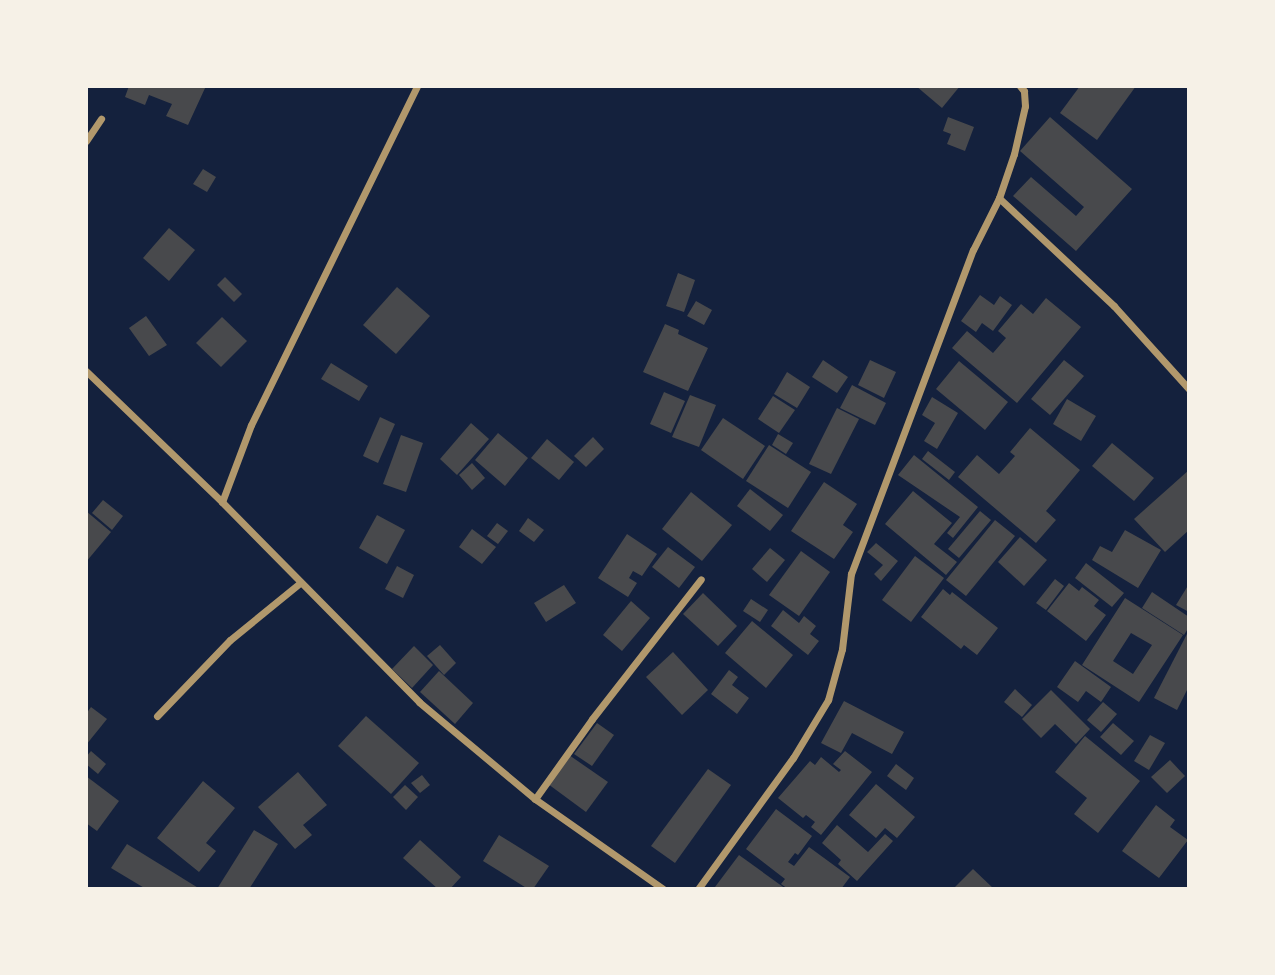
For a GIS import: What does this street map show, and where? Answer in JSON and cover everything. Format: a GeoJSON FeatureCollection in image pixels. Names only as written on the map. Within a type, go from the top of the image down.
{"type":"FeatureCollection","features":[{"type":"Feature","properties":{"kind":"street"},"geometry":{"type":"LineString","coordinates":[[222,502],[251,425],[417,86]]}},
{"type":"Feature","properties":{"kind":"street"},"geometry":{"type":"LineString","coordinates":[[698,889],[793,758],[828,700],[842,649],[850,574],[894,466],[973,250],[999,198],[1014,154],[1025,106],[1022,89],[1032,86]]}},
{"type":"Feature","properties":{"kind":"street"},"geometry":{"type":"LineString","coordinates":[[86,141],[102,119]]}},
{"type":"Feature","properties":{"kind":"street"},"geometry":{"type":"LineString","coordinates":[[999,198],[1114,306],[1189,389]]}},
{"type":"Feature","properties":{"kind":"street"},"geometry":{"type":"LineString","coordinates":[[86,371],[222,502],[419,702],[535,799],[663,889]]}},
{"type":"Feature","properties":{"kind":"street"},"geometry":{"type":"LineString","coordinates":[[535,799],[592,719],[701,579]]}},
{"type":"Feature","properties":{"kind":"street"},"geometry":{"type":"LineString","coordinates":[[157,716],[230,640],[300,583]]}},
{"type":"Feature","properties":{"kind":"building"},"geometry":{"type":"Polygon","coordinates":[[[129,86],[206,86],[188,125],[166,116],[172,104],[149,95],[145,105],[125,97],[129,86]]]}},
{"type":"Feature","properties":{"kind":"building"},"geometry":{"type":"Polygon","coordinates":[[[916,86],[960,86],[942,108],[916,86]]]}},
{"type":"Feature","properties":{"kind":"building"},"geometry":{"type":"Polygon","coordinates":[[[1080,86],[1136,86],[1097,140],[1060,113],[1080,86]]]}},
{"type":"Feature","properties":{"kind":"building"},"geometry":{"type":"Polygon","coordinates":[[[948,117],[974,127],[965,151],[947,144],[951,134],[943,131],[948,117]]]}},
{"type":"Feature","properties":{"kind":"building"},"geometry":{"type":"Polygon","coordinates":[[[1050,117],[1132,189],[1076,251],[1013,196],[1031,177],[1076,216],[1084,207],[1020,151],[1050,117]]]}},
{"type":"Feature","properties":{"kind":"building"},"geometry":{"type":"Polygon","coordinates":[[[203,169],[216,177],[207,192],[193,184],[203,169]]]}},
{"type":"Feature","properties":{"kind":"building"},"geometry":{"type":"Polygon","coordinates":[[[169,228],[195,250],[169,281],[143,258],[169,228]]]}},
{"type":"Feature","properties":{"kind":"building"},"geometry":{"type":"Polygon","coordinates":[[[678,273],[695,280],[684,312],[666,306],[678,273]]]}},
{"type":"Feature","properties":{"kind":"building"},"geometry":{"type":"Polygon","coordinates":[[[225,277],[242,294],[234,302],[217,285],[225,277]]]}},
{"type":"Feature","properties":{"kind":"building"},"geometry":{"type":"Polygon","coordinates":[[[397,287],[430,316],[396,354],[363,325],[397,287]]]}},
{"type":"Feature","properties":{"kind":"building"},"geometry":{"type":"Polygon","coordinates":[[[980,295],[994,305],[1000,296],[1012,305],[993,331],[982,323],[976,332],[961,321],[980,295]]]}},
{"type":"Feature","properties":{"kind":"building"},"geometry":{"type":"Polygon","coordinates":[[[1046,298],[1081,327],[1017,403],[952,348],[967,331],[993,353],[1006,338],[998,331],[1021,304],[1033,314],[1046,298]]]}},
{"type":"Feature","properties":{"kind":"building"},"geometry":{"type":"Polygon","coordinates":[[[696,301],[712,310],[704,325],[687,316],[696,301]]]}},
{"type":"Feature","properties":{"kind":"building"},"geometry":{"type":"Polygon","coordinates":[[[146,316],[167,345],[149,356],[129,328],[146,316]]]}},
{"type":"Feature","properties":{"kind":"building"},"geometry":{"type":"Polygon","coordinates":[[[222,317],[247,341],[221,367],[196,343],[222,317]]]}},
{"type":"Feature","properties":{"kind":"building"},"geometry":{"type":"Polygon","coordinates":[[[665,324],[679,330],[678,334],[708,348],[688,391],[643,372],[665,324]]]}},
{"type":"Feature","properties":{"kind":"building"},"geometry":{"type":"Polygon","coordinates":[[[823,360],[848,377],[837,393],[812,377],[823,360]]]}},
{"type":"Feature","properties":{"kind":"building"},"geometry":{"type":"Polygon","coordinates":[[[870,360],[896,372],[884,398],[858,385],[870,360]]]}},
{"type":"Feature","properties":{"kind":"building"},"geometry":{"type":"Polygon","coordinates":[[[1064,360],[1084,376],[1050,415],[1031,399],[1064,360]]]}},
{"type":"Feature","properties":{"kind":"building"},"geometry":{"type":"Polygon","coordinates":[[[959,361],[1008,402],[985,430],[936,389],[959,361]]]}},
{"type":"Feature","properties":{"kind":"building"},"geometry":{"type":"Polygon","coordinates":[[[331,363],[368,386],[359,401],[321,379],[331,363]]]}},
{"type":"Feature","properties":{"kind":"building"},"geometry":{"type":"Polygon","coordinates":[[[787,372],[810,387],[797,408],[774,394],[787,372]]]}},
{"type":"Feature","properties":{"kind":"building"},"geometry":{"type":"Polygon","coordinates":[[[852,385],[886,403],[875,425],[840,408],[852,385]]]}},
{"type":"Feature","properties":{"kind":"building"},"geometry":{"type":"Polygon","coordinates":[[[664,392],[685,401],[671,433],[650,424],[664,392]]]}},
{"type":"Feature","properties":{"kind":"building"},"geometry":{"type":"Polygon","coordinates":[[[690,395],[716,405],[699,447],[672,437],[690,395]]]}},
{"type":"Feature","properties":{"kind":"building"},"geometry":{"type":"Polygon","coordinates":[[[773,396],[795,410],[779,433],[758,419],[773,396]]]}},
{"type":"Feature","properties":{"kind":"building"},"geometry":{"type":"Polygon","coordinates":[[[932,397],[958,413],[937,449],[924,441],[935,423],[922,415],[932,397]]]}},
{"type":"Feature","properties":{"kind":"building"},"geometry":{"type":"Polygon","coordinates":[[[1067,399],[1096,416],[1081,441],[1053,424],[1067,399]]]}},
{"type":"Feature","properties":{"kind":"building"},"geometry":{"type":"Polygon","coordinates":[[[837,408],[859,419],[831,474],[809,464],[837,408]]]}},
{"type":"Feature","properties":{"kind":"building"},"geometry":{"type":"Polygon","coordinates":[[[380,417],[395,424],[378,463],[363,456],[380,417]]]}},
{"type":"Feature","properties":{"kind":"building"},"geometry":{"type":"Polygon","coordinates":[[[723,418],[765,446],[743,479],[701,450],[723,418]]]}},
{"type":"Feature","properties":{"kind":"building"},"geometry":{"type":"Polygon","coordinates":[[[471,423],[489,439],[457,475],[440,459],[471,423]]]}},
{"type":"Feature","properties":{"kind":"building"},"geometry":{"type":"Polygon","coordinates":[[[1030,428],[1080,470],[1046,511],[1056,520],[1036,543],[958,477],[977,455],[999,474],[1015,456],[1010,452],[1030,428]]]}},
{"type":"Feature","properties":{"kind":"building"},"geometry":{"type":"Polygon","coordinates":[[[498,433],[528,458],[505,486],[475,460],[498,433]]]}},
{"type":"Feature","properties":{"kind":"building"},"geometry":{"type":"Polygon","coordinates":[[[778,434],[793,443],[786,454],[772,445],[778,434]]]}},
{"type":"Feature","properties":{"kind":"building"},"geometry":{"type":"Polygon","coordinates":[[[401,435],[423,443],[406,492],[383,484],[401,435]]]}},
{"type":"Feature","properties":{"kind":"building"},"geometry":{"type":"Polygon","coordinates":[[[593,437],[604,449],[586,467],[574,456],[593,437]]]}},
{"type":"Feature","properties":{"kind":"building"},"geometry":{"type":"Polygon","coordinates":[[[547,439],[574,462],[559,480],[531,458],[547,439]]]}},
{"type":"Feature","properties":{"kind":"building"},"geometry":{"type":"Polygon","coordinates":[[[1112,443],[1154,478],[1134,501],[1092,466],[1112,443]]]}},
{"type":"Feature","properties":{"kind":"building"},"geometry":{"type":"Polygon","coordinates":[[[769,445],[811,472],[788,508],[746,481],[769,445]]]}},
{"type":"Feature","properties":{"kind":"building"},"geometry":{"type":"Polygon","coordinates":[[[928,451],[955,472],[949,480],[922,459],[928,451]]]}},
{"type":"Feature","properties":{"kind":"building"},"geometry":{"type":"Polygon","coordinates":[[[914,455],[978,507],[953,538],[947,533],[960,517],[898,475],[914,455]]]}},
{"type":"Feature","properties":{"kind":"building"},"geometry":{"type":"Polygon","coordinates":[[[472,463],[485,478],[472,490],[459,475],[472,463]]]}},
{"type":"Feature","properties":{"kind":"building"},"geometry":{"type":"Polygon","coordinates":[[[1189,470],[1189,530],[1165,552],[1134,519],[1189,470]]]}},
{"type":"Feature","properties":{"kind":"building"},"geometry":{"type":"Polygon","coordinates":[[[824,482],[857,504],[843,525],[853,532],[834,559],[791,531],[824,482]]]}},
{"type":"Feature","properties":{"kind":"building"},"geometry":{"type":"Polygon","coordinates":[[[750,489],[783,515],[770,531],[737,506],[750,489]]]}},
{"type":"Feature","properties":{"kind":"building"},"geometry":{"type":"Polygon","coordinates":[[[913,491],[952,523],[934,544],[957,562],[946,575],[885,524],[913,491]]]}},
{"type":"Feature","properties":{"kind":"building"},"geometry":{"type":"Polygon","coordinates":[[[691,492],[732,525],[702,561],[662,529],[691,492]]]}},
{"type":"Feature","properties":{"kind":"building"},"geometry":{"type":"Polygon","coordinates":[[[103,500],[123,516],[112,530],[92,513],[103,500]]]}},
{"type":"Feature","properties":{"kind":"building"},"geometry":{"type":"Polygon","coordinates":[[[86,511],[111,532],[86,562],[86,511]]]}},
{"type":"Feature","properties":{"kind":"building"},"geometry":{"type":"Polygon","coordinates":[[[980,511],[991,520],[959,558],[948,549],[980,511]]]}},
{"type":"Feature","properties":{"kind":"building"},"geometry":{"type":"Polygon","coordinates":[[[377,515],[405,530],[387,564],[359,548],[377,515]]]}},
{"type":"Feature","properties":{"kind":"building"},"geometry":{"type":"Polygon","coordinates":[[[528,518],[544,530],[534,542],[519,531],[528,518]]]}},
{"type":"Feature","properties":{"kind":"building"},"geometry":{"type":"Polygon","coordinates":[[[995,520],[1015,536],[966,596],[946,580],[995,520]]]}},
{"type":"Feature","properties":{"kind":"building"},"geometry":{"type":"Polygon","coordinates":[[[497,523],[508,531],[498,544],[487,536],[497,523]]]}},
{"type":"Feature","properties":{"kind":"building"},"geometry":{"type":"Polygon","coordinates":[[[472,529],[496,547],[482,564],[459,547],[472,529]]]}},
{"type":"Feature","properties":{"kind":"building"},"geometry":{"type":"Polygon","coordinates":[[[1125,530],[1161,550],[1138,588],[1092,560],[1100,546],[1112,552],[1125,530]]]}},
{"type":"Feature","properties":{"kind":"building"},"geometry":{"type":"Polygon","coordinates":[[[627,534],[657,554],[642,576],[633,571],[629,578],[637,583],[628,597],[598,578],[627,534]]]}},
{"type":"Feature","properties":{"kind":"building"},"geometry":{"type":"Polygon","coordinates":[[[1020,537],[1047,560],[1024,586],[998,562],[1020,537]]]}},
{"type":"Feature","properties":{"kind":"building"},"geometry":{"type":"Polygon","coordinates":[[[876,543],[898,561],[881,581],[874,574],[883,565],[867,552],[876,543]]]}},
{"type":"Feature","properties":{"kind":"building"},"geometry":{"type":"Polygon","coordinates":[[[668,547],[695,567],[679,588],[652,567],[668,547]]]}},
{"type":"Feature","properties":{"kind":"building"},"geometry":{"type":"Polygon","coordinates":[[[770,548],[785,560],[767,582],[752,569],[770,548]]]}},
{"type":"Feature","properties":{"kind":"building"},"geometry":{"type":"Polygon","coordinates":[[[801,551],[830,572],[799,616],[769,595],[801,551]]]}},
{"type":"Feature","properties":{"kind":"building"},"geometry":{"type":"Polygon","coordinates":[[[915,556],[944,578],[911,622],[882,600],[915,556]]]}},
{"type":"Feature","properties":{"kind":"building"},"geometry":{"type":"Polygon","coordinates":[[[1086,563],[1124,593],[1112,607],[1075,578],[1086,563]]]}},
{"type":"Feature","properties":{"kind":"building"},"geometry":{"type":"Polygon","coordinates":[[[397,566],[414,575],[403,598],[385,589],[397,566]]]}},
{"type":"Feature","properties":{"kind":"building"},"geometry":{"type":"Polygon","coordinates":[[[1055,579],[1064,586],[1046,610],[1036,603],[1055,579]]]}},
{"type":"Feature","properties":{"kind":"building"},"geometry":{"type":"Polygon","coordinates":[[[1069,583],[1079,591],[1082,587],[1099,600],[1094,606],[1106,615],[1086,641],[1047,611],[1069,583]]]}},
{"type":"Feature","properties":{"kind":"building"},"geometry":{"type":"Polygon","coordinates":[[[1189,584],[1189,612],[1176,605],[1189,584]]]}},
{"type":"Feature","properties":{"kind":"building"},"geometry":{"type":"Polygon","coordinates":[[[564,585],[576,603],[546,622],[534,603],[564,585]]]}},
{"type":"Feature","properties":{"kind":"building"},"geometry":{"type":"Polygon","coordinates":[[[943,589],[950,595],[952,592],[998,628],[977,655],[964,645],[961,649],[921,617],[943,589]]]}},
{"type":"Feature","properties":{"kind":"building"},"geometry":{"type":"Polygon","coordinates":[[[1152,592],[1189,617],[1189,627],[1184,635],[1142,608],[1152,592]]]}},
{"type":"Feature","properties":{"kind":"building"},"geometry":{"type":"Polygon","coordinates":[[[703,593],[737,626],[718,646],[683,614],[703,593]]]}},
{"type":"Feature","properties":{"kind":"building"},"geometry":{"type":"Polygon","coordinates":[[[1125,598],[1183,635],[1139,702],[1082,665],[1125,598]],[[1131,633],[1113,661],[1133,674],[1152,645],[1131,633]]]}},
{"type":"Feature","properties":{"kind":"building"},"geometry":{"type":"Polygon","coordinates":[[[751,599],[768,610],[760,622],[743,611],[751,599]]]}},
{"type":"Feature","properties":{"kind":"building"},"geometry":{"type":"Polygon","coordinates":[[[631,601],[650,618],[622,651],[603,635],[631,601]]]}},
{"type":"Feature","properties":{"kind":"building"},"geometry":{"type":"Polygon","coordinates":[[[783,610],[799,623],[804,616],[816,626],[810,634],[819,641],[808,655],[771,626],[783,610]]]}},
{"type":"Feature","properties":{"kind":"building"},"geometry":{"type":"Polygon","coordinates":[[[752,621],[793,655],[766,688],[725,653],[752,621]]]}},
{"type":"Feature","properties":{"kind":"building"},"geometry":{"type":"Polygon","coordinates":[[[1189,630],[1189,686],[1177,710],[1154,698],[1189,630]]]}},
{"type":"Feature","properties":{"kind":"building"},"geometry":{"type":"Polygon","coordinates":[[[440,645],[456,663],[444,675],[427,656],[440,645]]]}},
{"type":"Feature","properties":{"kind":"building"},"geometry":{"type":"Polygon","coordinates":[[[414,646],[433,665],[412,688],[392,669],[414,646]]]}},
{"type":"Feature","properties":{"kind":"building"},"geometry":{"type":"Polygon","coordinates":[[[673,652],[708,690],[682,715],[646,677],[673,652]]]}},
{"type":"Feature","properties":{"kind":"building"},"geometry":{"type":"Polygon","coordinates":[[[1075,661],[1111,687],[1101,702],[1086,691],[1078,702],[1057,687],[1075,661]]]}},
{"type":"Feature","properties":{"kind":"building"},"geometry":{"type":"Polygon","coordinates":[[[729,670],[738,677],[732,685],[749,698],[737,714],[711,694],[729,670]]]}},
{"type":"Feature","properties":{"kind":"building"},"geometry":{"type":"Polygon","coordinates":[[[439,671],[473,703],[455,724],[420,692],[439,671]]]}},
{"type":"Feature","properties":{"kind":"building"},"geometry":{"type":"Polygon","coordinates":[[[1015,689],[1032,705],[1022,717],[1004,702],[1015,689]]]}},
{"type":"Feature","properties":{"kind":"building"},"geometry":{"type":"Polygon","coordinates":[[[1051,690],[1090,729],[1076,744],[1055,724],[1041,738],[1022,719],[1051,690]]]}},
{"type":"Feature","properties":{"kind":"building"},"geometry":{"type":"Polygon","coordinates":[[[844,701],[904,732],[892,754],[852,733],[841,753],[821,743],[844,701]]]}},
{"type":"Feature","properties":{"kind":"building"},"geometry":{"type":"Polygon","coordinates":[[[1103,702],[1117,714],[1101,732],[1087,720],[1103,702]]]}},
{"type":"Feature","properties":{"kind":"building"},"geometry":{"type":"Polygon","coordinates":[[[91,707],[107,719],[86,745],[86,714],[91,707]]]}},
{"type":"Feature","properties":{"kind":"building"},"geometry":{"type":"Polygon","coordinates":[[[366,716],[419,763],[391,794],[338,746],[366,716]]]}},
{"type":"Feature","properties":{"kind":"building"},"geometry":{"type":"Polygon","coordinates":[[[597,723],[614,735],[592,766],[574,754],[597,723]]]}},
{"type":"Feature","properties":{"kind":"building"},"geometry":{"type":"Polygon","coordinates":[[[1113,723],[1134,741],[1121,755],[1100,737],[1113,723]]]}},
{"type":"Feature","properties":{"kind":"building"},"geometry":{"type":"Polygon","coordinates":[[[1150,735],[1165,743],[1149,770],[1134,761],[1150,735]]]}},
{"type":"Feature","properties":{"kind":"building"},"geometry":{"type":"Polygon","coordinates":[[[1085,736],[1140,781],[1098,833],[1074,814],[1087,798],[1055,772],[1085,736]]]}},
{"type":"Feature","properties":{"kind":"building"},"geometry":{"type":"Polygon","coordinates":[[[91,751],[106,764],[98,774],[86,764],[86,757],[91,751]]]}},
{"type":"Feature","properties":{"kind":"building"},"geometry":{"type":"Polygon","coordinates":[[[845,751],[872,772],[821,835],[811,827],[815,822],[806,815],[803,818],[778,798],[810,761],[815,765],[821,757],[839,772],[841,770],[833,764],[845,751]]]}},
{"type":"Feature","properties":{"kind":"building"},"geometry":{"type":"Polygon","coordinates":[[[569,755],[608,782],[586,812],[548,784],[569,755]]]}},
{"type":"Feature","properties":{"kind":"building"},"geometry":{"type":"Polygon","coordinates":[[[1170,760],[1185,776],[1167,793],[1151,777],[1170,760]]]}},
{"type":"Feature","properties":{"kind":"building"},"geometry":{"type":"Polygon","coordinates":[[[896,764],[914,778],[906,790],[887,776],[896,764]]]}},
{"type":"Feature","properties":{"kind":"building"},"geometry":{"type":"Polygon","coordinates":[[[708,769],[731,785],[675,863],[651,846],[708,769]]]}},
{"type":"Feature","properties":{"kind":"building"},"geometry":{"type":"Polygon","coordinates":[[[298,772],[327,805],[303,825],[312,835],[295,849],[258,807],[298,772]]]}},
{"type":"Feature","properties":{"kind":"building"},"geometry":{"type":"Polygon","coordinates":[[[422,775],[430,785],[420,793],[411,783],[422,775]]]}},
{"type":"Feature","properties":{"kind":"building"},"geometry":{"type":"Polygon","coordinates":[[[86,776],[119,801],[97,831],[86,823],[86,776]]]}},
{"type":"Feature","properties":{"kind":"building"},"geometry":{"type":"Polygon","coordinates":[[[203,781],[235,808],[206,843],[216,851],[199,872],[157,838],[203,781]]]}},
{"type":"Feature","properties":{"kind":"building"},"geometry":{"type":"Polygon","coordinates":[[[876,784],[915,817],[897,838],[885,828],[876,838],[849,815],[876,784]]]}},
{"type":"Feature","properties":{"kind":"building"},"geometry":{"type":"Polygon","coordinates":[[[405,785],[418,797],[406,810],[393,797],[405,785]]]}},
{"type":"Feature","properties":{"kind":"building"},"geometry":{"type":"Polygon","coordinates":[[[1156,805],[1175,820],[1170,827],[1188,840],[1159,878],[1122,851],[1156,805]]]}},
{"type":"Feature","properties":{"kind":"building"},"geometry":{"type":"Polygon","coordinates":[[[776,809],[812,836],[798,855],[795,853],[788,862],[794,866],[809,847],[850,877],[841,889],[788,889],[781,884],[785,879],[746,849],[776,809]]]}},
{"type":"Feature","properties":{"kind":"building"},"geometry":{"type":"Polygon","coordinates":[[[837,825],[868,852],[885,834],[893,841],[857,881],[838,864],[841,860],[822,843],[837,825]]]}},
{"type":"Feature","properties":{"kind":"building"},"geometry":{"type":"Polygon","coordinates":[[[254,830],[278,844],[249,889],[217,889],[254,830]]]}},
{"type":"Feature","properties":{"kind":"building"},"geometry":{"type":"Polygon","coordinates":[[[499,835],[549,866],[533,889],[528,889],[483,861],[499,835]]]}},
{"type":"Feature","properties":{"kind":"building"},"geometry":{"type":"Polygon","coordinates":[[[420,840],[461,877],[450,889],[438,889],[403,858],[420,840]]]}},
{"type":"Feature","properties":{"kind":"building"},"geometry":{"type":"Polygon","coordinates":[[[127,844],[200,889],[146,889],[111,868],[127,844]]]}},
{"type":"Feature","properties":{"kind":"building"},"geometry":{"type":"Polygon","coordinates":[[[739,855],[786,889],[715,887],[739,855]]]}},
{"type":"Feature","properties":{"kind":"building"},"geometry":{"type":"Polygon","coordinates":[[[973,869],[994,889],[953,889],[973,869]]]}}]}
